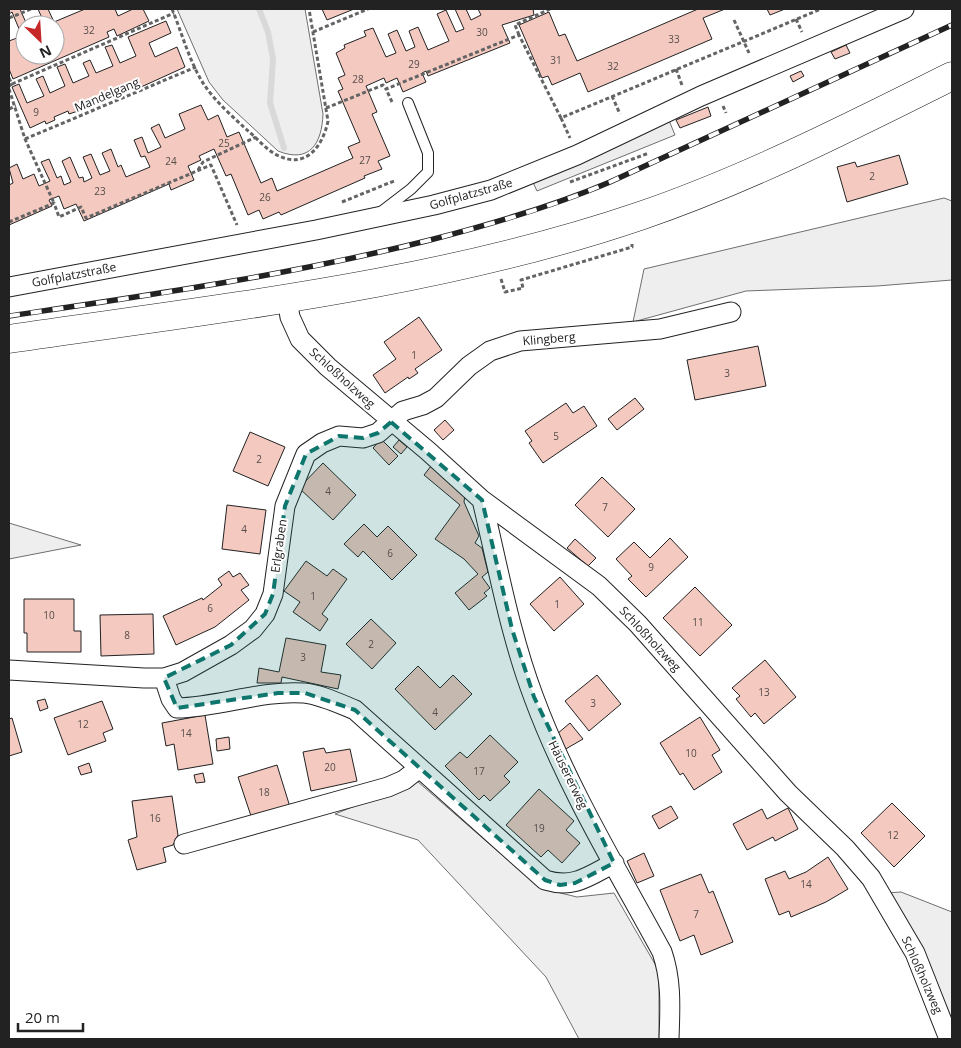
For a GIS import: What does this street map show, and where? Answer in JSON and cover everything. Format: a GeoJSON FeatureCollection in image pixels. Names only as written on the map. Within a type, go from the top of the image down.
{"type":"FeatureCollection","features":[{"type":"Feature","properties":{"kind":"main road"},"geometry":{"type":"LineString","coordinates":[[9,339],[287,298],[433,271],[547,244],[640,216],[751,173],[952,76]]}},
{"type":"Feature","properties":{"kind":"street","name":"Golfplatzstraße"},"geometry":{"type":"LineString","coordinates":[[9,287],[434,206],[491,190],[529,176],[757,72],[904,9]]}},
{"type":"Feature","properties":{"kind":"street","name":"Schloßholzweg"},"geometry":{"type":"LineString","coordinates":[[287,298],[290,317],[300,339],[328,367],[391,422],[428,451],[482,500],[599,586],[638,624],[788,793],[845,848],[871,878],[915,953],[950,1039]]}},
{"type":"Feature","properties":{"kind":"street","name":"Klingberg"},"geometry":{"type":"LineString","coordinates":[[391,422],[403,411],[423,405],[436,398],[469,366],[505,345],[520,341],[660,329],[731,312]]}},
{"type":"Feature","properties":{"kind":"street","name":"Erlgraben"},"geometry":{"type":"LineString","coordinates":[[9,670],[164,678],[184,672],[231,645],[253,629],[265,614],[273,594],[285,506],[306,454],[322,443],[339,436],[363,438],[378,434],[391,422]]}},
{"type":"Feature","properties":{"kind":"street","name":"Häusererweg"},"geometry":{"type":"LineString","coordinates":[[482,500],[512,629],[534,697],[553,746],[662,952],[668,969],[670,1003],[669,1039]]}},
{"type":"Feature","properties":{"kind":"street"},"geometry":{"type":"LineString","coordinates":[[164,678],[171,699],[177,708],[201,708],[278,693],[305,693],[330,699],[355,710],[546,880],[560,885],[575,883],[614,863]]}},
{"type":"Feature","properties":{"kind":"street"},"geometry":{"type":"LineString","coordinates":[[184,844],[388,787],[404,780],[418,768]]}},
{"type":"Feature","properties":{"kind":"lane"},"geometry":{"type":"LineString","coordinates":[[373,218],[411,189],[428,172],[428,153],[408,103]]}},
{"type":"Feature","properties":{"kind":"path"},"geometry":{"type":"LineString","coordinates":[[9,18],[31,9]]}},
{"type":"Feature","properties":{"kind":"path"},"geometry":{"type":"LineString","coordinates":[[172,9],[196,66],[211,94],[278,156],[298,160],[316,151],[322,143],[328,121],[309,9]]}},
{"type":"Feature","properties":{"kind":"path"},"geometry":{"type":"LineString","coordinates":[[313,32],[368,9]]}},
{"type":"Feature","properties":{"kind":"path"},"geometry":{"type":"LineString","coordinates":[[519,35],[515,25],[551,9]]}},
{"type":"Feature","properties":{"kind":"path"},"geometry":{"type":"LineString","coordinates":[[10,86],[174,13]]}},
{"type":"Feature","properties":{"kind":"path"},"geometry":{"type":"LineString","coordinates":[[734,20],[757,72]]}},
{"type":"Feature","properties":{"kind":"path","name":"Mandelgang"},"geometry":{"type":"LineString","coordinates":[[25,139],[196,66]]}},
{"type":"Feature","properties":{"kind":"path"},"geometry":{"type":"LineString","coordinates":[[9,78],[25,139],[54,204]]}},
{"type":"Feature","properties":{"kind":"path"},"geometry":{"type":"LineString","coordinates":[[326,108],[383,85],[386,89]]}},
{"type":"Feature","properties":{"kind":"path"},"geometry":{"type":"LineString","coordinates":[[9,109],[16,106]]}},
{"type":"Feature","properties":{"kind":"path"},"geometry":{"type":"LineString","coordinates":[[198,170],[203,162],[256,137]]}},
{"type":"Feature","properties":{"kind":"path"},"geometry":{"type":"LineString","coordinates":[[565,184],[649,153]]}},
{"type":"Feature","properties":{"kind":"path"},"geometry":{"type":"LineString","coordinates":[[500,277],[505,292],[523,288],[521,280],[632,248],[632,240]]}},
{"type":"Feature","properties":{"kind":"highlighted area"},"geometry":{"type":"Polygon","coordinates":[[[391,422],[482,500],[512,629],[534,697],[614,863],[575,883],[560,885],[545,880],[355,710],[305,693],[278,693],[177,708],[164,678],[231,645],[265,614],[273,594],[285,506],[306,454],[339,436],[363,438],[378,433],[391,422]]]}},
{"type":"Feature","properties":{"kind":"shaded area"},"geometry":{"type":"Polygon","coordinates":[[[177,9],[305,9],[323,114],[320,134],[312,148],[306,153],[298,155],[278,151],[223,100],[209,82],[177,9]]]}},
{"type":"Feature","properties":{"kind":"shaded area"},"geometry":{"type":"Polygon","coordinates":[[[668,118],[675,135],[537,191],[531,178],[668,118]]]}},
{"type":"Feature","properties":{"kind":"shaded area"},"geometry":{"type":"Polygon","coordinates":[[[944,198],[952,201],[952,280],[877,286],[746,291],[633,322],[644,269],[944,198]]]}},
{"type":"Feature","properties":{"kind":"shaded area"},"geometry":{"type":"Polygon","coordinates":[[[9,523],[81,545],[9,559],[9,523]]]}},
{"type":"Feature","properties":{"kind":"shaded area"},"geometry":{"type":"Polygon","coordinates":[[[417,781],[540,888],[577,897],[614,893],[659,971],[659,1039],[579,1039],[546,977],[418,840],[335,814],[417,781]]]}},
{"type":"Feature","properties":{"kind":"shaded area"},"geometry":{"type":"Polygon","coordinates":[[[901,892],[952,912],[952,1036],[886,893],[901,892]]]}},
{"type":"Feature","properties":{"kind":"building"},"geometry":{"type":"Polygon","coordinates":[[[9,9],[20,9],[23,15],[15,15],[15,19],[12,12],[9,14],[9,9]]]}},
{"type":"Feature","properties":{"kind":"building"},"geometry":{"type":"Polygon","coordinates":[[[38,9],[48,9],[51,15],[41,15],[38,9]]]}},
{"type":"Feature","properties":{"kind":"building"},"geometry":{"type":"Polygon","coordinates":[[[85,9],[115,9],[118,16],[133,9],[143,9],[149,21],[117,36],[114,29],[107,32],[109,37],[65,56],[65,17],[85,9]]]}},
{"type":"Feature","properties":{"kind":"building"},"geometry":{"type":"Polygon","coordinates":[[[322,9],[354,9],[327,20],[322,9]]]}},
{"type":"Feature","properties":{"kind":"building"},"geometry":{"type":"Polygon","coordinates":[[[455,9],[466,9],[471,20],[481,15],[478,9],[533,9],[534,15],[502,25],[510,43],[428,76],[426,71],[422,73],[426,82],[403,92],[397,78],[386,83],[384,78],[366,86],[377,112],[372,114],[390,156],[378,161],[382,169],[364,176],[365,178],[281,215],[279,212],[263,219],[259,210],[248,215],[231,174],[226,176],[214,149],[199,156],[201,160],[188,166],[194,180],[171,190],[169,184],[84,221],[76,204],[64,209],[59,196],[49,200],[52,206],[9,225],[9,185],[13,183],[9,168],[17,164],[23,179],[34,174],[39,186],[50,181],[41,162],[49,159],[57,178],[61,176],[64,185],[71,182],[62,161],[70,157],[79,178],[83,177],[84,182],[92,178],[83,157],[91,154],[100,175],[110,171],[102,153],[111,149],[118,167],[121,165],[126,177],[150,167],[145,156],[141,157],[134,140],[142,137],[148,153],[161,147],[151,128],[159,124],[165,138],[185,129],[179,114],[201,105],[208,120],[218,115],[227,137],[239,132],[261,183],[272,178],[277,191],[353,158],[348,147],[360,142],[338,91],[343,89],[338,78],[345,75],[336,53],[345,48],[344,45],[366,36],[364,31],[373,28],[386,57],[396,53],[388,34],[397,30],[406,51],[415,47],[409,31],[418,27],[428,50],[449,41],[437,14],[446,10],[456,32],[464,29],[455,9]]]}},
{"type":"Feature","properties":{"kind":"building"},"geometry":{"type":"Polygon","coordinates":[[[698,9],[725,9],[703,18],[712,39],[588,92],[580,73],[552,85],[548,76],[542,78],[519,25],[549,12],[559,36],[565,34],[577,61],[698,9]]]}},
{"type":"Feature","properties":{"kind":"building"},"geometry":{"type":"Polygon","coordinates":[[[767,9],[785,9],[770,15],[767,9]]]}},
{"type":"Feature","properties":{"kind":"building"},"geometry":{"type":"Polygon","coordinates":[[[166,21],[171,33],[149,43],[155,57],[177,47],[185,67],[141,87],[138,81],[124,88],[125,91],[116,94],[115,91],[100,98],[101,101],[92,104],[91,101],[77,108],[78,111],[69,114],[68,111],[54,117],[55,120],[46,124],[45,121],[30,128],[12,87],[19,84],[27,103],[44,96],[36,79],[43,76],[50,93],[65,86],[57,67],[65,64],[73,83],[89,76],[83,63],[90,60],[96,73],[113,66],[105,47],[112,45],[120,63],[136,56],[128,37],[166,21]]]}},
{"type":"Feature","properties":{"kind":"building"},"geometry":{"type":"Polygon","coordinates":[[[15,39],[15,65],[45,65],[13,79],[9,69],[9,41],[15,39]]]}},
{"type":"Feature","properties":{"kind":"building"},"geometry":{"type":"Polygon","coordinates":[[[846,45],[850,53],[835,59],[831,52],[846,45]]]}},
{"type":"Feature","properties":{"kind":"building"},"geometry":{"type":"Polygon","coordinates":[[[801,71],[804,76],[793,82],[790,76],[801,71]]]}},
{"type":"Feature","properties":{"kind":"building"},"geometry":{"type":"Polygon","coordinates":[[[708,107],[711,116],[680,128],[676,120],[708,107]]]}},
{"type":"Feature","properties":{"kind":"building"},"geometry":{"type":"Polygon","coordinates":[[[899,155],[908,184],[847,202],[837,167],[855,162],[857,167],[899,155]]]}},
{"type":"Feature","properties":{"kind":"building"},"geometry":{"type":"Polygon","coordinates":[[[419,317],[442,350],[415,369],[418,373],[409,379],[408,377],[385,393],[373,375],[396,359],[384,342],[419,317]]]}},
{"type":"Feature","properties":{"kind":"building"},"geometry":{"type":"Polygon","coordinates":[[[758,346],[766,386],[695,400],[687,360],[758,346]]]}},
{"type":"Feature","properties":{"kind":"building"},"geometry":{"type":"Polygon","coordinates":[[[635,398],[644,409],[617,430],[608,419],[635,398]]]}},
{"type":"Feature","properties":{"kind":"building"},"geometry":{"type":"Polygon","coordinates":[[[566,403],[573,413],[584,406],[597,426],[543,463],[529,443],[532,441],[525,431],[566,403]]]}},
{"type":"Feature","properties":{"kind":"building"},"geometry":{"type":"Polygon","coordinates":[[[445,420],[454,430],[443,440],[434,430],[445,420]]]}},
{"type":"Feature","properties":{"kind":"building"},"geometry":{"type":"Polygon","coordinates":[[[250,432],[285,447],[268,486],[233,471],[250,432]]]}},
{"type":"Feature","properties":{"kind":"building"},"geometry":{"type":"Polygon","coordinates":[[[381,439],[398,456],[389,465],[373,448],[381,439]]]}},
{"type":"Feature","properties":{"kind":"building"},"geometry":{"type":"Polygon","coordinates":[[[399,440],[407,447],[401,454],[393,447],[399,440]]]}},
{"type":"Feature","properties":{"kind":"building"},"geometry":{"type":"Polygon","coordinates":[[[323,463],[356,495],[333,520],[299,488],[323,463]]]}},
{"type":"Feature","properties":{"kind":"building"},"geometry":{"type":"Polygon","coordinates":[[[431,466],[465,494],[464,502],[479,536],[475,543],[482,548],[488,572],[482,577],[490,588],[484,593],[487,596],[469,610],[455,593],[478,574],[464,559],[435,539],[460,505],[424,475],[431,466]]]}},
{"type":"Feature","properties":{"kind":"building"},"geometry":{"type":"Polygon","coordinates":[[[602,477],[635,509],[608,537],[575,505],[602,477]]]}},
{"type":"Feature","properties":{"kind":"building"},"geometry":{"type":"Polygon","coordinates":[[[227,505],[266,510],[260,554],[222,549],[227,505]]]}},
{"type":"Feature","properties":{"kind":"building"},"geometry":{"type":"Polygon","coordinates":[[[364,524],[377,537],[388,526],[417,555],[392,580],[363,551],[358,557],[344,544],[364,524]]]}},
{"type":"Feature","properties":{"kind":"building"},"geometry":{"type":"Polygon","coordinates":[[[670,538],[688,557],[646,597],[628,579],[632,576],[616,559],[634,542],[650,558],[670,538]]]}},
{"type":"Feature","properties":{"kind":"building"},"geometry":{"type":"Polygon","coordinates":[[[575,539],[596,558],[588,566],[567,548],[575,539]]]}},
{"type":"Feature","properties":{"kind":"building"},"geometry":{"type":"Polygon","coordinates":[[[306,561],[327,576],[333,569],[347,579],[322,614],[328,619],[320,631],[293,612],[300,602],[284,591],[306,561]]]}},
{"type":"Feature","properties":{"kind":"building"},"geometry":{"type":"Polygon","coordinates":[[[229,571],[233,577],[240,573],[249,585],[241,590],[249,600],[215,627],[176,645],[163,616],[202,598],[203,600],[222,585],[218,579],[229,571]]]}},
{"type":"Feature","properties":{"kind":"building"},"geometry":{"type":"Polygon","coordinates":[[[560,577],[584,604],[554,631],[530,604],[560,577]]]}},
{"type":"Feature","properties":{"kind":"building"},"geometry":{"type":"Polygon","coordinates":[[[695,587],[732,625],[700,656],[663,618],[695,587]]]}},
{"type":"Feature","properties":{"kind":"building"},"geometry":{"type":"Polygon","coordinates":[[[24,599],[74,599],[74,631],[81,631],[81,652],[27,652],[27,633],[24,633],[24,599]]]}},
{"type":"Feature","properties":{"kind":"building"},"geometry":{"type":"Polygon","coordinates":[[[153,614],[154,654],[101,656],[100,615],[153,614]]]}},
{"type":"Feature","properties":{"kind":"building"},"geometry":{"type":"Polygon","coordinates":[[[371,619],[396,643],[372,669],[346,644],[371,619]]]}},
{"type":"Feature","properties":{"kind":"building"},"geometry":{"type":"Polygon","coordinates":[[[286,638],[326,645],[321,672],[341,675],[338,689],[282,677],[281,683],[257,683],[259,668],[279,672],[286,638]]]}},
{"type":"Feature","properties":{"kind":"building"},"geometry":{"type":"Polygon","coordinates":[[[765,660],[796,697],[764,724],[755,713],[751,717],[736,699],[740,696],[732,688],[765,660]]]}},
{"type":"Feature","properties":{"kind":"building"},"geometry":{"type":"Polygon","coordinates":[[[418,666],[440,688],[453,675],[472,694],[435,730],[395,689],[418,666]]]}},
{"type":"Feature","properties":{"kind":"building"},"geometry":{"type":"Polygon","coordinates":[[[597,675],[621,704],[589,731],[565,701],[597,675]]]}},
{"type":"Feature","properties":{"kind":"building"},"geometry":{"type":"Polygon","coordinates":[[[45,699],[48,708],[40,711],[37,701],[45,699]]]}},
{"type":"Feature","properties":{"kind":"building"},"geometry":{"type":"Polygon","coordinates":[[[102,701],[113,729],[103,733],[106,741],[68,755],[54,718],[102,701]]]}},
{"type":"Feature","properties":{"kind":"building"},"geometry":{"type":"Polygon","coordinates":[[[205,715],[213,764],[178,770],[174,744],[166,746],[162,723],[205,715]]]}},
{"type":"Feature","properties":{"kind":"building"},"geometry":{"type":"Polygon","coordinates":[[[700,717],[720,750],[712,755],[722,772],[694,790],[683,773],[680,775],[660,743],[700,717]]]}},
{"type":"Feature","properties":{"kind":"building"},"geometry":{"type":"Polygon","coordinates":[[[12,718],[22,752],[9,756],[9,719],[12,718]]]}},
{"type":"Feature","properties":{"kind":"building"},"geometry":{"type":"Polygon","coordinates":[[[570,723],[583,739],[564,750],[557,734],[570,723]]]}},
{"type":"Feature","properties":{"kind":"building"},"geometry":{"type":"Polygon","coordinates":[[[490,735],[518,762],[504,776],[510,782],[490,801],[484,795],[479,800],[445,766],[460,752],[467,758],[490,735]]]}},
{"type":"Feature","properties":{"kind":"building"},"geometry":{"type":"Polygon","coordinates":[[[229,737],[230,749],[217,751],[216,739],[229,737]]]}},
{"type":"Feature","properties":{"kind":"building"},"geometry":{"type":"Polygon","coordinates":[[[324,748],[326,753],[350,749],[357,781],[311,791],[303,752],[324,748]]]}},
{"type":"Feature","properties":{"kind":"building"},"geometry":{"type":"Polygon","coordinates":[[[89,763],[92,772],[81,775],[78,767],[89,763]]]}},
{"type":"Feature","properties":{"kind":"building"},"geometry":{"type":"Polygon","coordinates":[[[277,765],[290,807],[252,819],[238,777],[277,765]]]}},
{"type":"Feature","properties":{"kind":"building"},"geometry":{"type":"Polygon","coordinates":[[[203,773],[205,782],[196,783],[194,775],[203,773]]]}},
{"type":"Feature","properties":{"kind":"building"},"geometry":{"type":"Polygon","coordinates":[[[539,789],[574,821],[566,830],[580,843],[562,863],[548,850],[541,857],[506,825],[539,789]]]}},
{"type":"Feature","properties":{"kind":"building"},"geometry":{"type":"Polygon","coordinates":[[[172,796],[178,835],[173,845],[163,848],[166,862],[137,870],[128,840],[137,837],[132,801],[172,796]]]}},
{"type":"Feature","properties":{"kind":"building"},"geometry":{"type":"Polygon","coordinates":[[[892,803],[925,836],[894,867],[861,833],[892,803]]]}},
{"type":"Feature","properties":{"kind":"building"},"geometry":{"type":"Polygon","coordinates":[[[671,806],[678,818],[659,829],[652,816],[671,806]]]}},
{"type":"Feature","properties":{"kind":"building"},"geometry":{"type":"Polygon","coordinates":[[[788,808],[798,829],[775,841],[773,837],[747,850],[733,824],[762,809],[767,819],[788,808]]]}},
{"type":"Feature","properties":{"kind":"building"},"geometry":{"type":"Polygon","coordinates":[[[644,853],[654,876],[637,883],[627,861],[644,853]]]}},
{"type":"Feature","properties":{"kind":"building"},"geometry":{"type":"Polygon","coordinates":[[[828,857],[848,889],[826,902],[791,917],[789,911],[779,915],[765,879],[785,871],[789,879],[806,872],[828,857]]]}},
{"type":"Feature","properties":{"kind":"building"},"geometry":{"type":"Polygon","coordinates":[[[701,874],[709,893],[713,891],[733,942],[701,955],[694,935],[680,941],[660,890],[701,874]]]}},
{"type":"Feature","properties":{"kind":"waterway"},"geometry":{"type":"LineString","coordinates":[[259,9],[268,32],[273,59],[270,103],[284,148]]}},
{"type":"Feature","properties":{"kind":"railway"},"geometry":{"type":"LineString","coordinates":[[9,316],[273,274],[378,252],[476,228],[566,199],[610,182],[952,25]]}}]}
